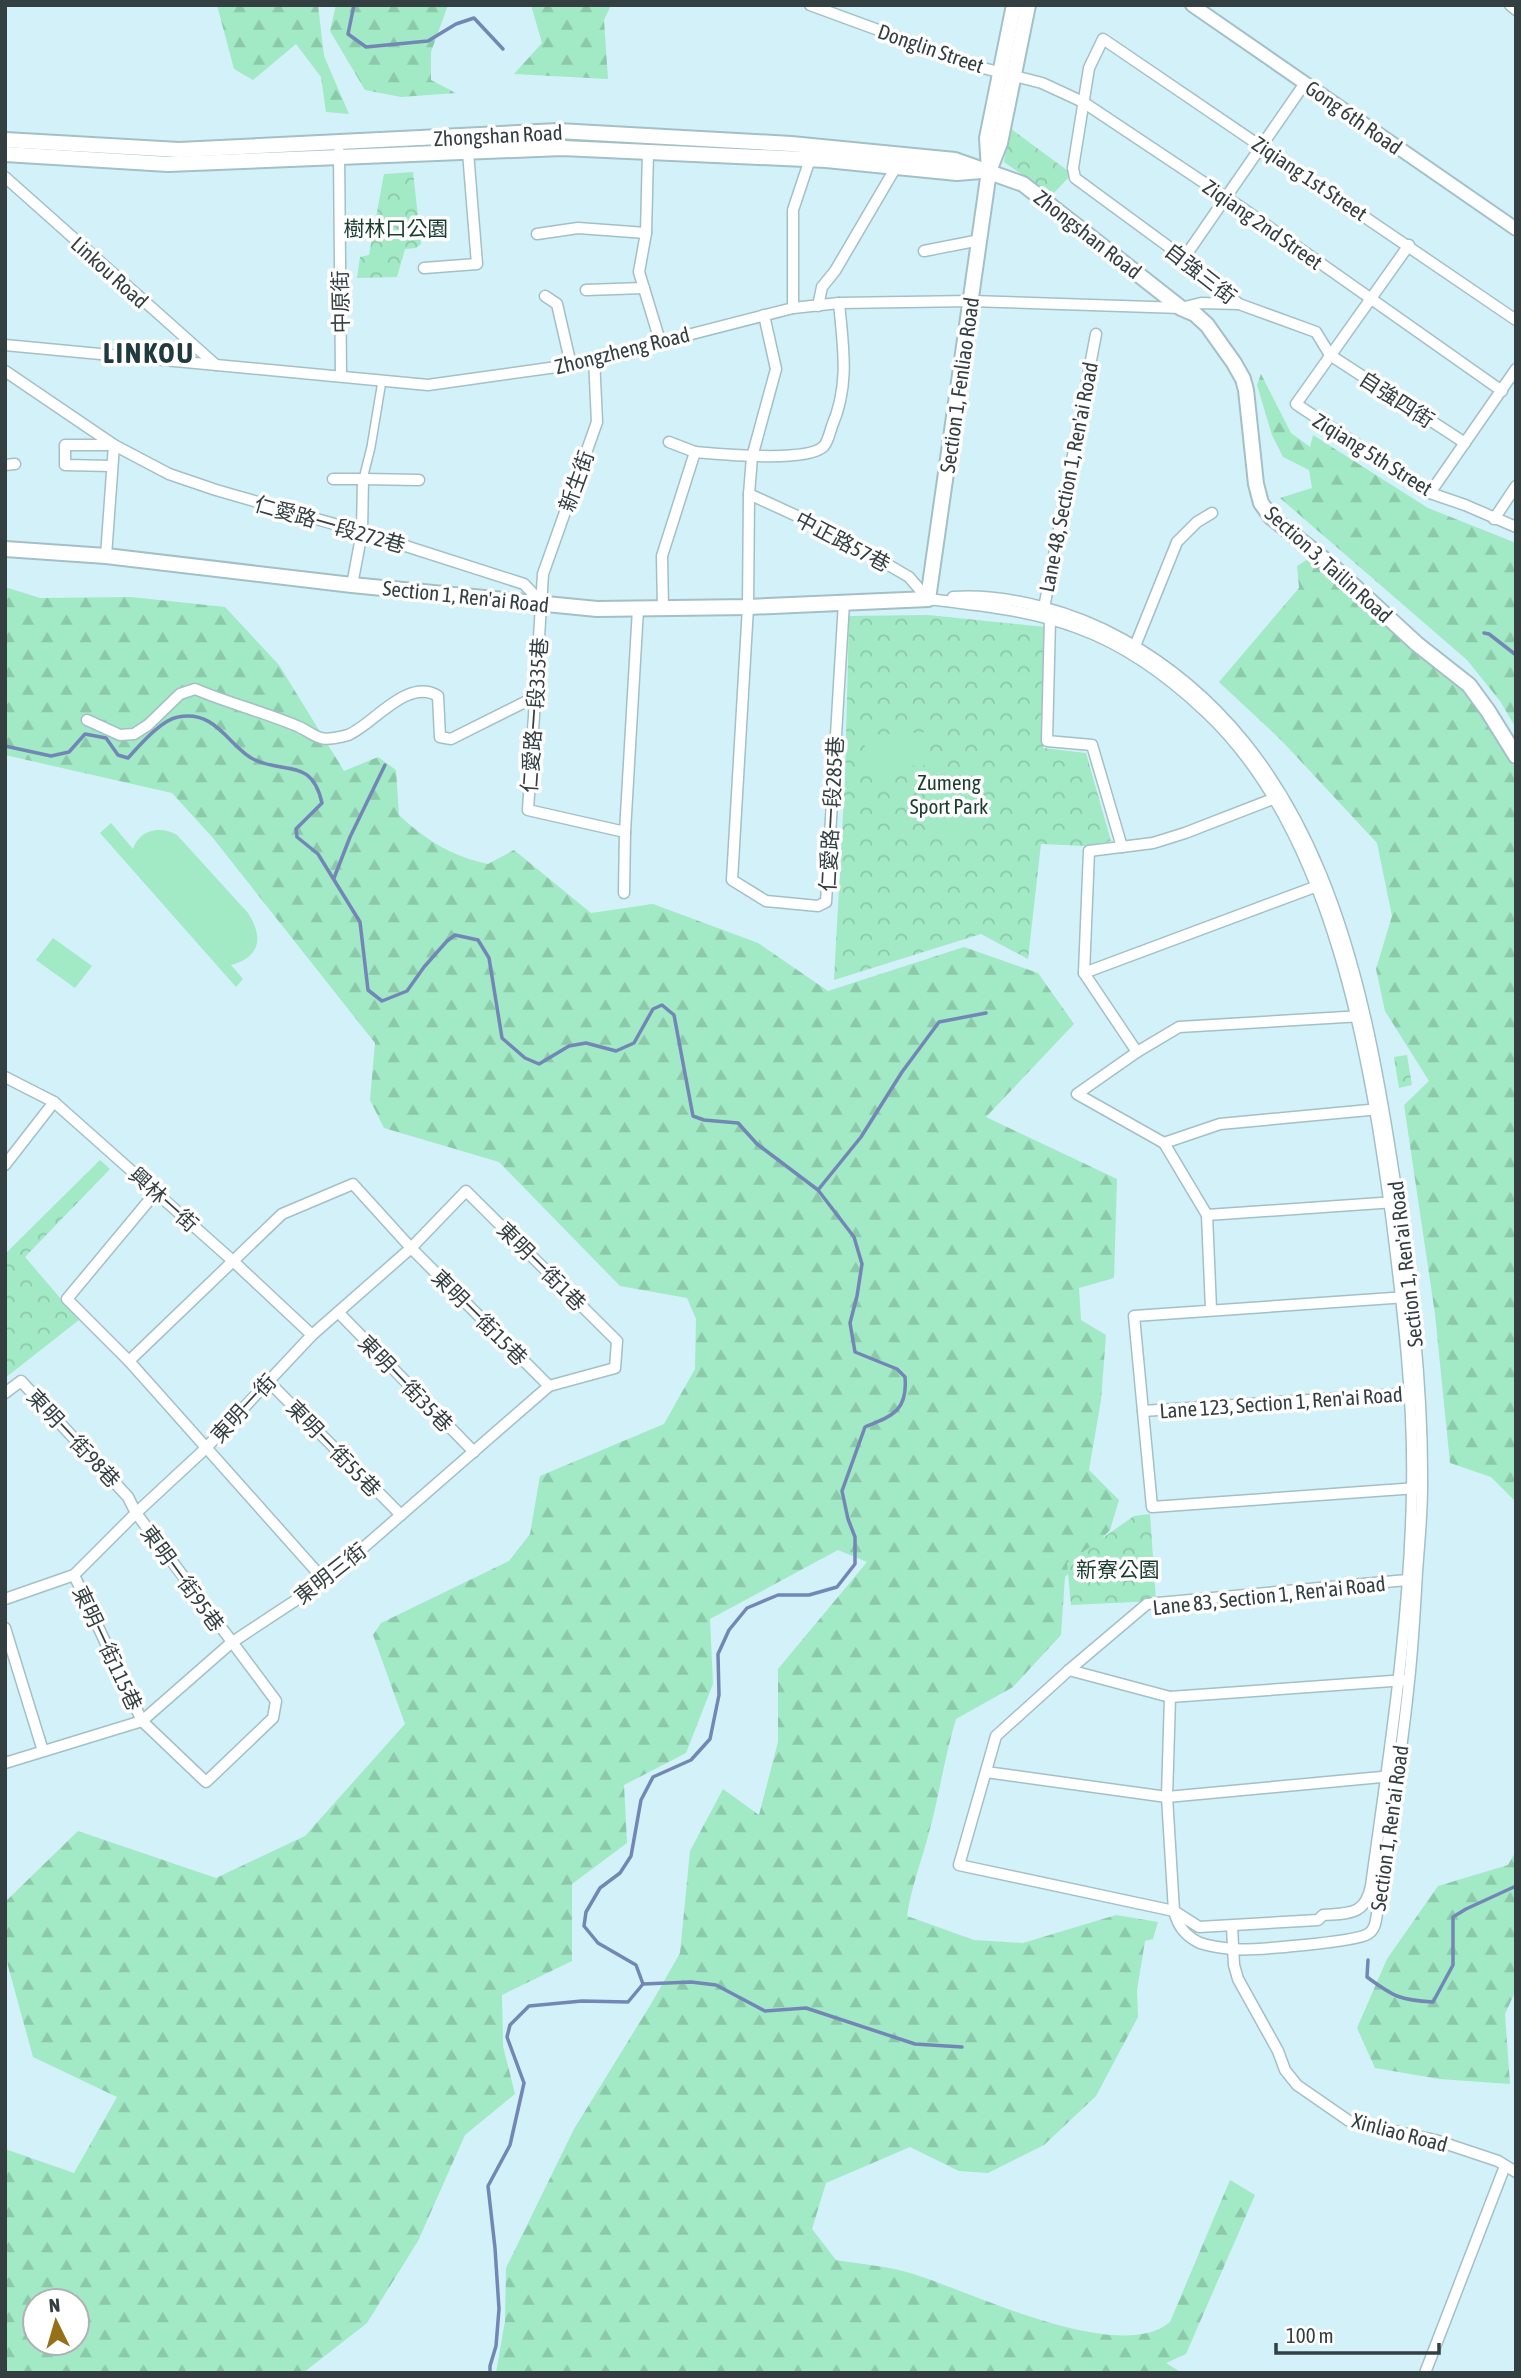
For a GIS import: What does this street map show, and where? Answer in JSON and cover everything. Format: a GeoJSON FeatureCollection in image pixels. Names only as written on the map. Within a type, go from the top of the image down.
{"type":"FeatureCollection","features":[{"type":"Feature","properties":{"kind":"main road","name":"Section 1, Fenliao Road"},"geometry":{"type":"LineString","coordinates":[[928,599],[989,171],[1000,143],[1014,5]]}},
{"type":"Feature","properties":{"kind":"main road","name":"Section 1, Fenliao Road"},"geometry":{"type":"LineString","coordinates":[[1008,73],[1028,5]]}},
{"type":"Feature","properties":{"kind":"main road","name":"Zhongshan Road"},"geometry":{"type":"LineString","coordinates":[[5,154],[168,164],[558,131],[715,139],[955,160],[1023,184],[1181,307]]}},
{"type":"Feature","properties":{"kind":"main road","name":"Zhongshan Road"},"geometry":{"type":"LineString","coordinates":[[5,140],[178,150],[468,152],[562,148],[810,159],[957,173],[989,171]]}},
{"type":"Feature","properties":{"kind":"main road","name":"Section 3, Tailin Road"},"geometry":{"type":"LineString","coordinates":[[1181,307],[1195,314],[1207,325],[1242,379],[1246,390],[1256,484],[1261,503],[1271,517],[1329,564],[1417,644],[1469,685],[1516,756]]}},
{"type":"Feature","properties":{"kind":"main road","name":"Section 1, Ren'ai Road"},"geometry":{"type":"LineString","coordinates":[[5,549],[106,556],[352,585],[597,609],[748,607],[928,599]]}},
{"type":"Feature","properties":{"kind":"street","name":"Donglin Street"},"geometry":{"type":"LineString","coordinates":[[810,5],[968,63],[1008,73]]}},
{"type":"Feature","properties":{"kind":"street","name":"Gong 6th Road"},"geometry":{"type":"LineString","coordinates":[[1192,5],[1516,229]]}},
{"type":"Feature","properties":{"kind":"street"},"geometry":{"type":"LineString","coordinates":[[1510,5],[1516,9]]}},
{"type":"Feature","properties":{"kind":"street","name":"Ziqiang 1st Street"},"geometry":{"type":"LineString","coordinates":[[1083,102],[1089,68],[1103,38],[1516,320]]}},
{"type":"Feature","properties":{"kind":"street","name":"Ziqiang 2nd Street"},"geometry":{"type":"LineString","coordinates":[[1008,73],[1042,83],[1083,102],[1226,198],[1502,391]]}},
{"type":"Feature","properties":{"kind":"street"},"geometry":{"type":"LineString","coordinates":[[1184,258],[1305,83]]}},
{"type":"Feature","properties":{"kind":"street","name":"自強三街"},"geometry":{"type":"LineString","coordinates":[[1083,102],[1073,168],[1075,178],[1184,258],[1238,304],[1317,332],[1330,355]]}},
{"type":"Feature","properties":{"kind":"street","name":"中原街"},"geometry":{"type":"LineString","coordinates":[[338,150],[341,376]]}},
{"type":"Feature","properties":{"kind":"street"},"geometry":{"type":"LineString","coordinates":[[424,268],[477,264],[468,152]]}},
{"type":"Feature","properties":{"kind":"street"},"geometry":{"type":"LineString","coordinates":[[648,152],[646,233],[639,272],[660,341]]}},
{"type":"Feature","properties":{"kind":"street"},"geometry":{"type":"LineString","coordinates":[[793,308],[793,210],[810,159]]}},
{"type":"Feature","properties":{"kind":"street"},"geometry":{"type":"LineString","coordinates":[[818,306],[822,287],[835,271],[896,167]]}},
{"type":"Feature","properties":{"kind":"street","name":"Linkou Road"},"geometry":{"type":"LineString","coordinates":[[5,177],[217,365]]}},
{"type":"Feature","properties":{"kind":"street"},"geometry":{"type":"LineString","coordinates":[[537,234],[578,228],[646,233]]}},
{"type":"Feature","properties":{"kind":"street"},"geometry":{"type":"LineString","coordinates":[[924,251],[980,240]]}},
{"type":"Feature","properties":{"kind":"street","name":"Ziqiang 5th Street"},"geometry":{"type":"LineString","coordinates":[[1409,245],[1296,404],[1430,493],[1516,527]]}},
{"type":"Feature","properties":{"kind":"street"},"geometry":{"type":"LineString","coordinates":[[586,290],[644,288]]}},
{"type":"Feature","properties":{"kind":"street"},"geometry":{"type":"LineString","coordinates":[[545,296],[557,304],[571,365]]}},
{"type":"Feature","properties":{"kind":"street","name":"Zhongzheng Road"},"geometry":{"type":"LineString","coordinates":[[5,345],[428,385],[571,365],[793,308],[839,303],[971,301],[1181,307],[1202,303],[1238,304]]}},
{"type":"Feature","properties":{"kind":"street"},"geometry":{"type":"LineString","coordinates":[[669,442],[695,452],[752,457],[814,452],[824,445],[841,406],[845,370],[839,303]]}},
{"type":"Feature","properties":{"kind":"street"},"geometry":{"type":"LineString","coordinates":[[748,607],[752,457],[776,369],[764,316]]}},
{"type":"Feature","properties":{"kind":"street","name":"Lane 48, Section 1, Ren'ai Road"},"geometry":{"type":"LineString","coordinates":[[1050,619],[1044,608],[1096,334]]}},
{"type":"Feature","properties":{"kind":"street","name":"自強四街"},"geometry":{"type":"LineString","coordinates":[[1330,355],[1465,443]]}},
{"type":"Feature","properties":{"kind":"street","name":"新生街"},"geometry":{"type":"LineString","coordinates":[[542,603],[543,574],[597,422],[594,358]]}},
{"type":"Feature","properties":{"kind":"street"},"geometry":{"type":"LineString","coordinates":[[1430,493],[1516,369]]}},
{"type":"Feature","properties":{"kind":"street","name":"仁愛路一段272巷"},"geometry":{"type":"LineString","coordinates":[[5,372],[114,445],[169,474],[524,584],[542,603]]}},
{"type":"Feature","properties":{"kind":"street"},"geometry":{"type":"LineString","coordinates":[[352,585],[362,532],[363,479],[382,381]]}},
{"type":"Feature","properties":{"kind":"street"},"geometry":{"type":"LineString","coordinates":[[106,556],[114,445],[65,445],[65,465],[112,466]]}},
{"type":"Feature","properties":{"kind":"street"},"geometry":{"type":"LineString","coordinates":[[663,609],[662,556],[695,452]]}},
{"type":"Feature","properties":{"kind":"street"},"geometry":{"type":"LineString","coordinates":[[333,479],[419,480]]}},
{"type":"Feature","properties":{"kind":"street"},"geometry":{"type":"LineString","coordinates":[[1494,519],[1516,486]]}},
{"type":"Feature","properties":{"kind":"street","name":"中正路57巷"},"geometry":{"type":"LineString","coordinates":[[749,494],[834,533],[887,564],[909,577],[928,599]]}},
{"type":"Feature","properties":{"kind":"street"},"geometry":{"type":"LineString","coordinates":[[1135,646],[1177,542],[1197,522],[1212,513]]}},
{"type":"Feature","properties":{"kind":"street","name":"Section 1, Ren'ai Road"},"geometry":{"type":"LineString","coordinates":[[928,599],[995,599],[1076,617],[1135,646],[1190,685],[1220,713],[1251,749],[1278,797],[1344,937],[1380,1109],[1406,1297],[1414,1393],[1417,1488],[1405,1680],[1370,1893],[1361,1908],[1350,1913],[1323,1915],[1318,1920],[1199,1927],[1174,1910]]}},
{"type":"Feature","properties":{"kind":"street","name":"Section 1, Ren'ai Road"},"geometry":{"type":"LineString","coordinates":[[928,599],[994,607],[1050,619],[1081,629],[1117,646],[1181,690],[1229,735],[1278,797]]}},
{"type":"Feature","properties":{"kind":"street","name":"仁愛路一段285巷"},"geometry":{"type":"LineString","coordinates":[[748,607],[732,880],[766,901],[818,906],[826,902],[844,602]]}},
{"type":"Feature","properties":{"kind":"street","name":"仁愛路一段335巷"},"geometry":{"type":"LineString","coordinates":[[542,603],[528,810],[625,832]]}},
{"type":"Feature","properties":{"kind":"street"},"geometry":{"type":"LineString","coordinates":[[624,892],[638,609]]}},
{"type":"Feature","properties":{"kind":"street"},"geometry":{"type":"LineString","coordinates":[[1050,619],[1047,741],[1091,745],[1122,847]]}},
{"type":"Feature","properties":{"kind":"street"},"geometry":{"type":"LineString","coordinates":[[87,720],[120,735],[134,734],[148,725],[180,694],[195,689],[230,704],[296,725],[323,739],[348,735],[392,704],[415,692],[432,692],[438,696],[440,737],[451,738],[534,697]]}},
{"type":"Feature","properties":{"kind":"street"},"geometry":{"type":"LineString","coordinates":[[1137,1052],[1084,973],[1089,851],[1153,843],[1278,797]]}},
{"type":"Feature","properties":{"kind":"street"},"geometry":{"type":"LineString","coordinates":[[1084,973],[1320,885]]}},
{"type":"Feature","properties":{"kind":"street"},"geometry":{"type":"LineString","coordinates":[[1212,1309],[1208,1215],[1164,1143],[1077,1094],[1137,1052],[1179,1027],[1361,1016]]}},
{"type":"Feature","properties":{"kind":"street","name":"興林一街"},"geometry":{"type":"LineString","coordinates":[[5,1077],[54,1102],[312,1335]]}},
{"type":"Feature","properties":{"kind":"street"},"geometry":{"type":"LineString","coordinates":[[5,1165],[54,1102]]}},
{"type":"Feature","properties":{"kind":"street"},"geometry":{"type":"LineString","coordinates":[[1164,1143],[1220,1124],[1380,1109]]}},
{"type":"Feature","properties":{"kind":"street","name":"東明一街15巷"},"geometry":{"type":"LineString","coordinates":[[233,1261],[282,1214],[353,1184],[411,1248],[549,1386]]}},
{"type":"Feature","properties":{"kind":"street","name":"東明一街"},"geometry":{"type":"LineString","coordinates":[[5,1599],[74,1575],[205,1449],[312,1335],[411,1248],[466,1191]]}},
{"type":"Feature","properties":{"kind":"street","name":"東明一街1巷"},"geometry":{"type":"LineString","coordinates":[[466,1191],[618,1341]]}},
{"type":"Feature","properties":{"kind":"street"},"geometry":{"type":"LineString","coordinates":[[156,1192],[67,1299],[128,1361],[325,1581]]}},
{"type":"Feature","properties":{"kind":"street"},"geometry":{"type":"LineString","coordinates":[[1208,1215],[1394,1202]]}},
{"type":"Feature","properties":{"kind":"street"},"geometry":{"type":"LineString","coordinates":[[128,1361],[233,1261]]}},
{"type":"Feature","properties":{"kind":"street"},"geometry":{"type":"LineString","coordinates":[[1406,1297],[1135,1316],[1152,1507],[1417,1488]]}},
{"type":"Feature","properties":{"kind":"street","name":"東明一街35巷"},"geometry":{"type":"LineString","coordinates":[[339,1314],[474,1452]]}},
{"type":"Feature","properties":{"kind":"street","name":"東明三街"},"geometry":{"type":"LineString","coordinates":[[5,1763],[142,1721],[231,1643],[325,1581],[549,1386],[615,1368],[618,1341]]}},
{"type":"Feature","properties":{"kind":"street","name":"東明一街98巷"},"geometry":{"type":"LineString","coordinates":[[5,1393],[21,1381],[128,1497],[136,1513]]}},
{"type":"Feature","properties":{"kind":"street","name":"東明一街55巷"},"geometry":{"type":"LineString","coordinates":[[268,1381],[401,1516]]}},
{"type":"Feature","properties":{"kind":"street","name":"Lane 123, Section 1, Ren'ai Road"},"geometry":{"type":"LineString","coordinates":[[1143,1411],[1414,1393]]}},
{"type":"Feature","properties":{"kind":"street","name":"東明一街95巷"},"geometry":{"type":"LineString","coordinates":[[136,1513],[276,1701],[273,1718],[206,1782],[142,1721]]}},
{"type":"Feature","properties":{"kind":"street","name":"東明一街115巷"},"geometry":{"type":"LineString","coordinates":[[74,1575],[142,1721]]}},
{"type":"Feature","properties":{"kind":"street","name":"Lane 83, Section 1, Ren'ai Road"},"geometry":{"type":"LineString","coordinates":[[1174,1910],[959,1866],[996,1736],[1147,1604],[1412,1580]]}},
{"type":"Feature","properties":{"kind":"street"},"geometry":{"type":"LineString","coordinates":[[5,1628],[43,1751]]}},
{"type":"Feature","properties":{"kind":"street"},"geometry":{"type":"LineString","coordinates":[[1069,1670],[1170,1697],[1405,1680]]}},
{"type":"Feature","properties":{"kind":"street"},"geometry":{"type":"LineString","coordinates":[[1170,1697],[1167,1797],[1174,1910]]}},
{"type":"Feature","properties":{"kind":"street"},"geometry":{"type":"LineString","coordinates":[[986,1772],[1167,1797],[1391,1776]]}},
{"type":"Feature","properties":{"kind":"street","name":"Section 1, Ren'ai Road"},"geometry":{"type":"LineString","coordinates":[[1174,1910],[1179,1926],[1190,1937],[1202,1944],[1234,1949],[1345,1940],[1368,1934],[1374,1928],[1391,1776]]}},
{"type":"Feature","properties":{"kind":"street","name":"Xinliao Road"},"geometry":{"type":"LineString","coordinates":[[1232,1926],[1234,1965],[1238,1979],[1278,2051],[1285,2070],[1297,2085],[1349,2121],[1435,2140],[1516,2172]]}},
{"type":"Feature","properties":{"kind":"street"},"geometry":{"type":"LineString","coordinates":[[1425,2373],[1505,2166]]}},
{"type":"Feature","properties":{"kind":"green space"},"geometry":{"type":"Polygon","coordinates":[[[217,5],[318,5],[324,56],[349,114],[326,112],[321,77],[296,44],[253,80],[234,69],[217,5]]]}},
{"type":"Feature","properties":{"kind":"green space"},"geometry":{"type":"Polygon","coordinates":[[[336,5],[448,5],[431,52],[431,80],[456,93],[401,97],[365,90],[330,31],[336,5]]]}},
{"type":"Feature","properties":{"kind":"green space"},"geometry":{"type":"Polygon","coordinates":[[[531,5],[611,5],[604,20],[608,79],[514,74],[542,43],[531,5]]]}},
{"type":"Feature","properties":{"kind":"green space"},"geometry":{"type":"Polygon","coordinates":[[[1010,128],[1072,174],[1052,195],[1004,162],[1010,128]]]}},
{"type":"Feature","properties":{"kind":"green space","name":"樹林口公園"},"geometry":{"type":"Polygon","coordinates":[[[413,172],[421,244],[416,248],[405,249],[397,277],[357,278],[360,257],[369,255],[384,174],[413,172]]]}},
{"type":"Feature","properties":{"kind":"green space"},"geometry":{"type":"Polygon","coordinates":[[[1261,374],[1291,433],[1310,447],[1313,435],[1428,508],[1516,543],[1516,728],[1500,701],[1467,660],[1280,498],[1312,488],[1309,470],[1283,457],[1272,435],[1257,385],[1261,374]]]}},
{"type":"Feature","properties":{"kind":"green space"},"geometry":{"type":"Polygon","coordinates":[[[1313,556],[1464,686],[1516,769],[1516,1502],[1491,1477],[1450,1463],[1435,1314],[1404,1105],[1429,1081],[1385,1011],[1376,969],[1392,916],[1377,843],[1281,740],[1219,682],[1299,588],[1297,566],[1313,556]]]}},
{"type":"Feature","properties":{"kind":"green space"},"geometry":{"type":"Polygon","coordinates":[[[5,587],[40,598],[131,597],[225,607],[279,665],[344,771],[378,757],[396,770],[399,815],[419,832],[451,852],[488,864],[514,850],[591,913],[653,904],[758,943],[828,991],[964,947],[1038,973],[1074,1024],[986,1117],[1117,1179],[1114,1278],[1079,1288],[1081,1320],[1106,1335],[1101,1400],[1089,1470],[1119,1500],[1110,1530],[1065,1577],[1061,1635],[1013,1687],[956,1719],[907,1916],[974,1940],[1023,1943],[1116,1915],[1158,1922],[1153,1939],[1145,1941],[1137,1990],[1138,2017],[1096,2096],[1044,2145],[988,2173],[959,2171],[910,2147],[826,2183],[812,2229],[836,2260],[910,2273],[1004,2308],[1080,2330],[1116,2335],[1146,2333],[1170,2322],[1230,2180],[1255,2195],[1186,2354],[1166,2363],[1182,2373],[496,2373],[505,2321],[506,2268],[574,2129],[680,1953],[690,1851],[723,1789],[759,1815],[778,1742],[778,1669],[867,1562],[838,1550],[710,1619],[713,1684],[686,1753],[624,1785],[627,1843],[572,1884],[572,1961],[502,1995],[503,2046],[515,2094],[465,2135],[418,2241],[367,2323],[303,2373],[5,2373],[5,2149],[74,2173],[117,2097],[33,2057],[5,1955],[5,1902],[78,1831],[216,1878],[305,1836],[405,1724],[373,1635],[381,1623],[509,1561],[530,1534],[540,1476],[664,1424],[695,1369],[696,1319],[687,1298],[620,1286],[499,1162],[384,1128],[370,1100],[375,1043],[213,838],[172,793],[5,755],[5,587]]]}},
{"type":"Feature","properties":{"kind":"green space","name":"Zumeng Sport Park"},"geometry":{"type":"Polygon","coordinates":[[[928,615],[1046,627],[1043,748],[1086,753],[1111,841],[1085,846],[1041,844],[1028,959],[981,934],[834,980],[845,778],[849,616],[928,615]]]}},
{"type":"Feature","properties":{"kind":"green space"},"geometry":{"type":"Polygon","coordinates":[[[928,732],[930,765],[866,768],[864,735],[928,732]]]}},
{"type":"Feature","properties":{"kind":"green space"},"geometry":{"type":"Polygon","coordinates":[[[940,789],[970,790],[967,841],[937,839],[940,789]]]}},
{"type":"Feature","properties":{"kind":"green space"},"geometry":{"type":"Polygon","coordinates":[[[111,823],[133,849],[140,837],[151,831],[164,830],[177,835],[248,913],[256,931],[256,945],[248,957],[231,965],[243,979],[236,987],[100,833],[111,823]]]}},
{"type":"Feature","properties":{"kind":"green space"},"geometry":{"type":"Polygon","coordinates":[[[53,938],[92,966],[75,988],[36,960],[53,938]]]}},
{"type":"Feature","properties":{"kind":"green space"},"geometry":{"type":"Polygon","coordinates":[[[1407,1055],[1412,1085],[1399,1088],[1394,1057],[1407,1055]]]}},
{"type":"Feature","properties":{"kind":"green space"},"geometry":{"type":"Polygon","coordinates":[[[100,1160],[110,1169],[25,1257],[79,1320],[5,1378],[5,1254],[100,1160]]]}},
{"type":"Feature","properties":{"kind":"green space","name":"新寮公園"},"geometry":{"type":"Polygon","coordinates":[[[1150,1514],[1156,1601],[1071,1605],[1067,1563],[1134,1516],[1150,1514]]]}},
{"type":"Feature","properties":{"kind":"green space"},"geometry":{"type":"Polygon","coordinates":[[[1516,1851],[1516,1990],[1505,2014],[1510,2084],[1439,2079],[1375,2068],[1357,2028],[1387,1959],[1438,1886],[1508,1865],[1516,1851]]]}},
{"type":"Feature","properties":{"kind":"waterway"},"geometry":{"type":"LineString","coordinates":[[354,5],[348,34],[366,47],[428,41],[456,24],[474,18],[503,49]]}},
{"type":"Feature","properties":{"kind":"waterway"},"geometry":{"type":"LineString","coordinates":[[1484,633],[1516,655]]}},
{"type":"Feature","properties":{"kind":"waterway"},"geometry":{"type":"LineString","coordinates":[[5,679],[5,686]]}},
{"type":"Feature","properties":{"kind":"waterway"},"geometry":{"type":"LineString","coordinates":[[5,746],[51,756],[69,752],[85,734],[106,738],[118,755],[128,758],[165,723],[178,717],[191,716],[213,724],[255,760],[305,773],[318,789],[322,803],[296,829],[297,837],[318,854],[360,922],[368,990],[382,1001],[407,991],[424,967],[455,935],[478,940],[489,958],[502,1038],[525,1058],[539,1064],[569,1046],[586,1043],[616,1051],[634,1043],[653,1009],[662,1005],[674,1015],[693,1116],[704,1120],[738,1123],[757,1144],[818,1190],[854,1237],[862,1264],[850,1323],[855,1352],[897,1369],[905,1377],[901,1405],[890,1415],[865,1427],[842,1491],[855,1537],[855,1564],[837,1587],[809,1595],[778,1595],[747,1608],[729,1630],[718,1654],[719,1695],[710,1739],[691,1760],[653,1777],[641,1800],[631,1856],[620,1873],[600,1888],[586,1912],[584,1926],[598,1943],[636,1965],[643,1984],[628,2002],[582,2001],[529,2006],[510,2025],[507,2037],[524,2083],[510,2145],[488,2186],[499,2309],[496,2346],[490,2373]]}},
{"type":"Feature","properties":{"kind":"waterway"},"geometry":{"type":"LineString","coordinates":[[334,878],[350,837],[385,765]]}},
{"type":"Feature","properties":{"kind":"waterway"},"geometry":{"type":"LineString","coordinates":[[818,1190],[861,1137],[902,1072],[939,1022],[986,1013]]}},
{"type":"Feature","properties":{"kind":"waterway"},"geometry":{"type":"LineString","coordinates":[[1368,1960],[1367,1977],[1384,1989],[1405,1998],[1433,2002],[1453,1965],[1453,1917],[1516,1886]]}},
{"type":"Feature","properties":{"kind":"waterway"},"geometry":{"type":"LineString","coordinates":[[643,1984],[691,1982],[716,1985],[765,2011],[806,2008],[915,2044],[962,2047]]}},
{"type":"Feature","properties":{"kind":"district","name":"LINKOU"},"geometry":{"type":"Point","coordinates":[149,353]}}]}
